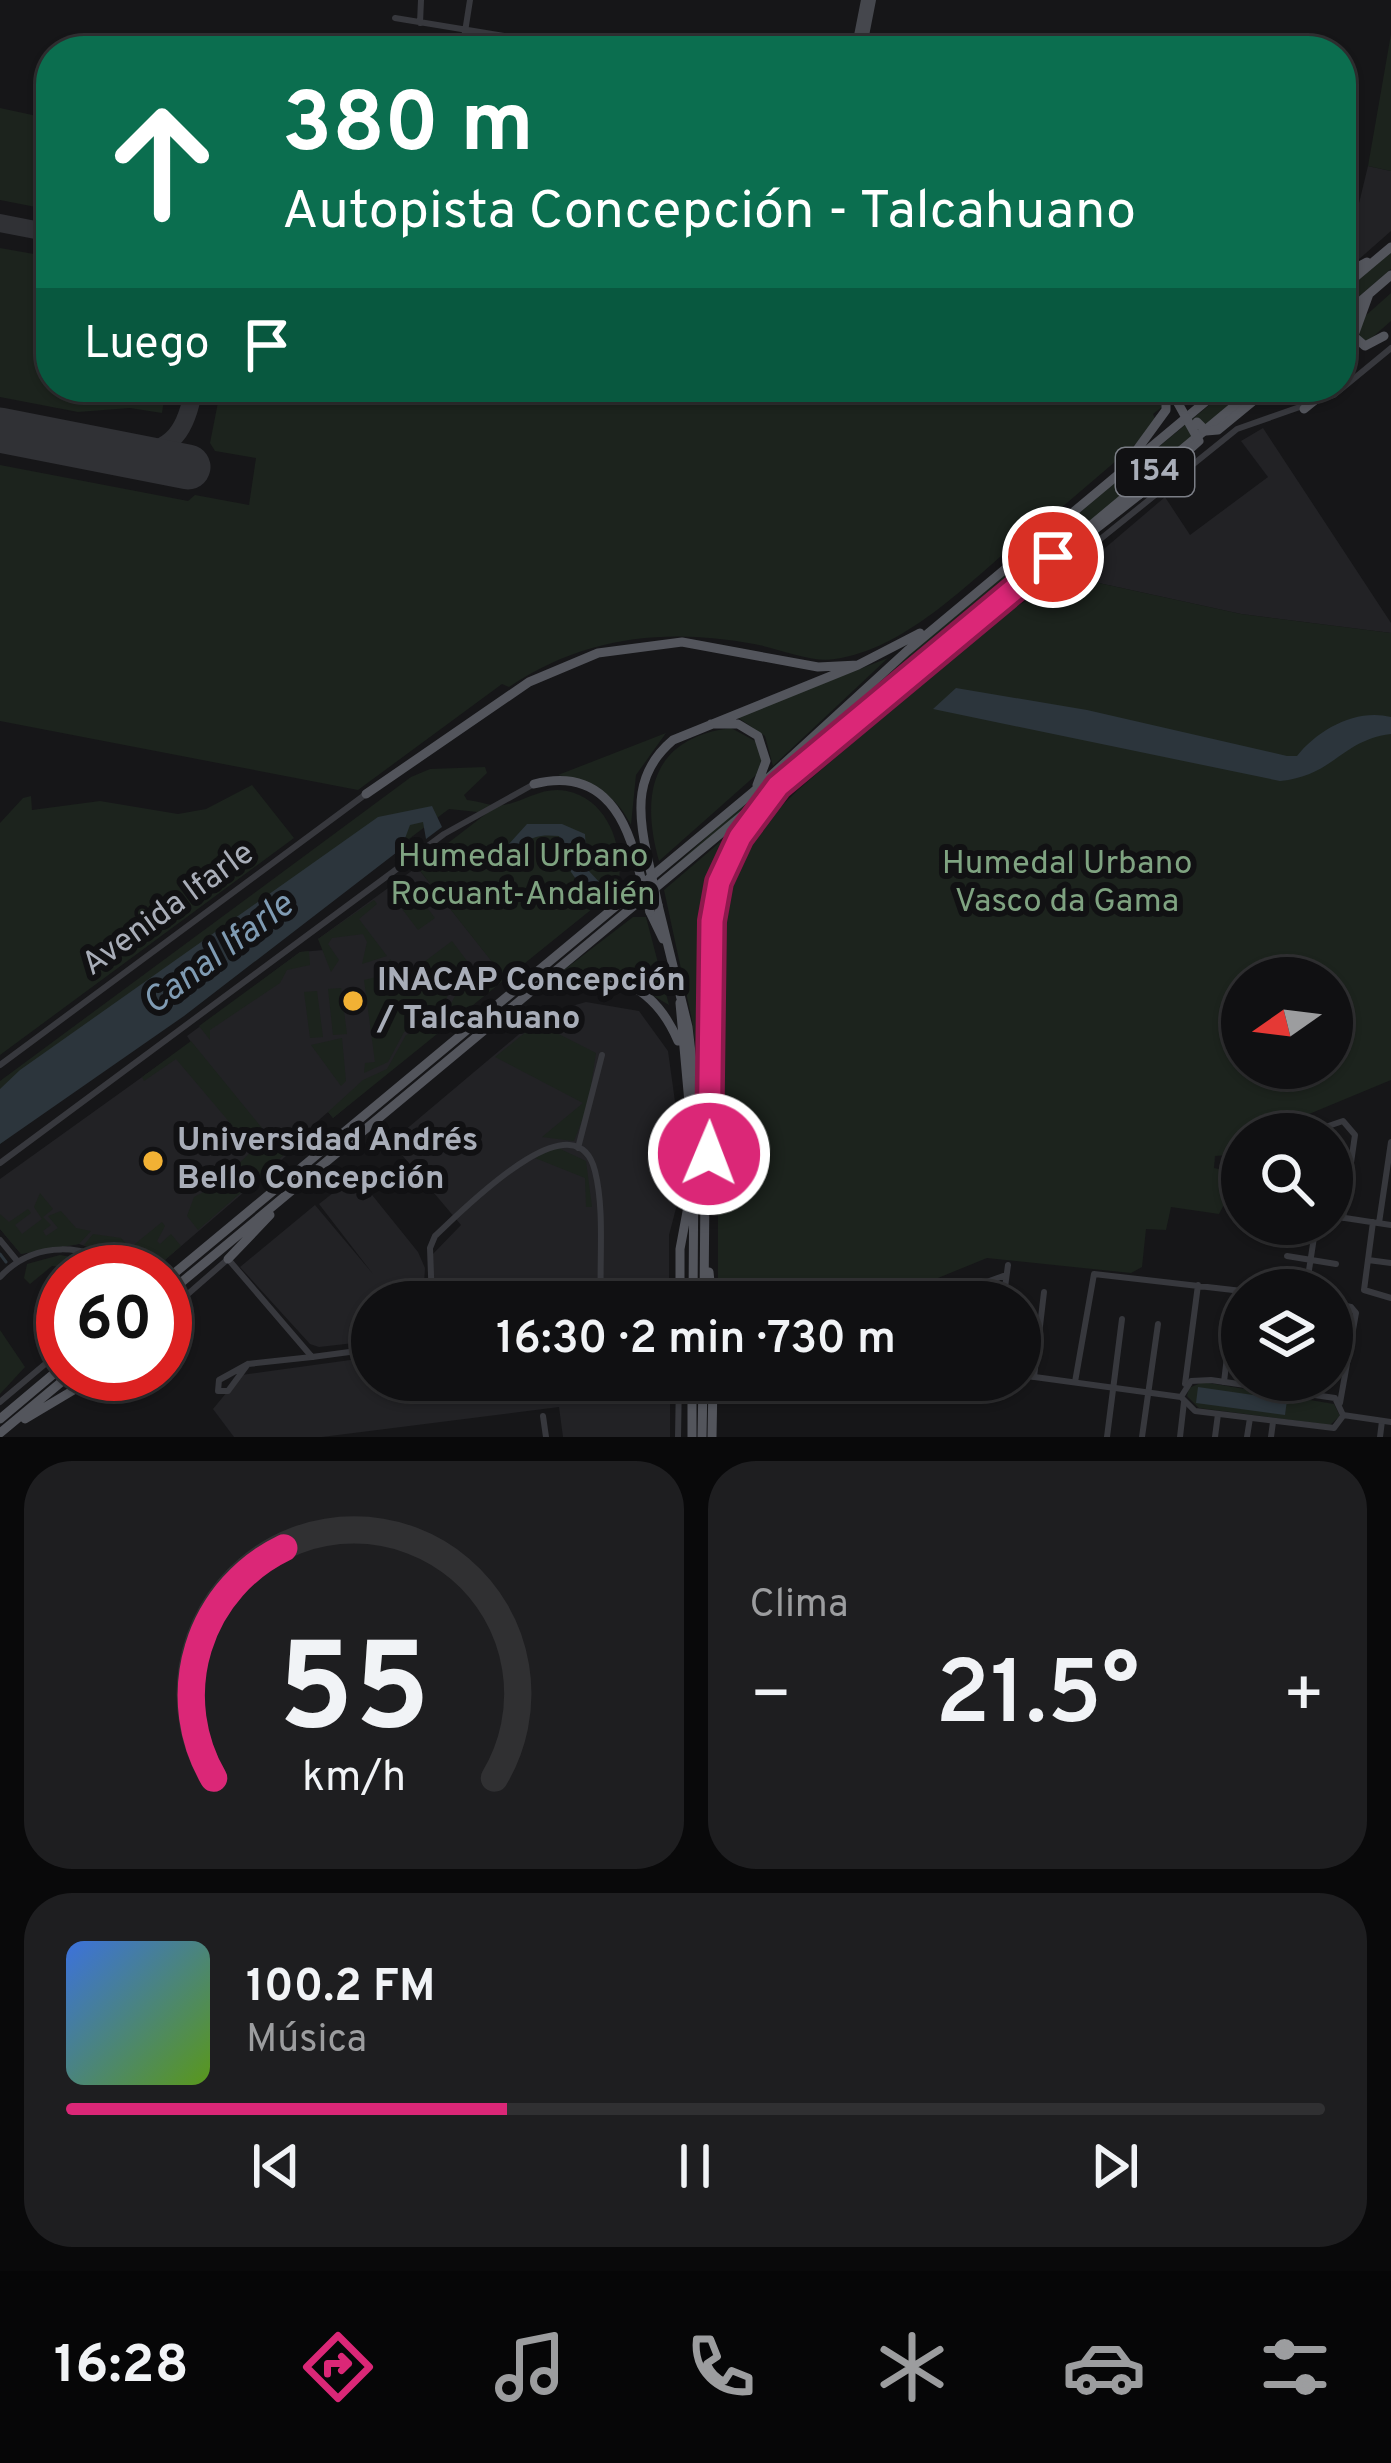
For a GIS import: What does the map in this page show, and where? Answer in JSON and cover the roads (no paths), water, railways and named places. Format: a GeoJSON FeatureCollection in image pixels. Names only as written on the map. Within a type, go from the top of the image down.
{"type":"FeatureCollection","features":[{"type":"Feature","properties":{"kind":"main road"},"geometry":{"type":"LineString","coordinates":[[861,36],[868,0]]}},
{"type":"Feature","properties":{"kind":"main road"},"geometry":{"type":"LineString","coordinates":[[1356,276],[1391,247]]}},
{"type":"Feature","properties":{"kind":"main road"},"geometry":{"type":"LineString","coordinates":[[1356,269],[1378,258]]}},
{"type":"Feature","properties":{"kind":"main road"},"geometry":{"type":"LineString","coordinates":[[1356,305],[1391,275]]}},
{"type":"Feature","properties":{"kind":"main road"},"geometry":{"type":"LineString","coordinates":[[1356,325],[1369,294]]}},
{"type":"Feature","properties":{"kind":"main road"},"geometry":{"type":"LineString","coordinates":[[1356,338],[1365,346],[1388,333]]}},
{"type":"Feature","properties":{"kind":"main road"},"geometry":{"type":"LineString","coordinates":[[1112,479],[1164,413],[1166,402]]}},
{"type":"Feature","properties":{"kind":"main road"},"geometry":{"type":"LineString","coordinates":[[1053,557],[1139,495],[1198,441],[1176,402]]}},
{"type":"Feature","properties":{"kind":"main road"},"geometry":{"type":"LineString","coordinates":[[1179,402],[1209,431],[1247,402]]}},
{"type":"Feature","properties":{"kind":"main road","name":"154"},"geometry":{"type":"LineString","coordinates":[[192,1258],[752,793],[941,622],[1205,402]]}},
{"type":"Feature","properties":{"kind":"main road","name":"154"},"geometry":{"type":"LineString","coordinates":[[532,991],[1053,557],[1248,402]]}},
{"type":"Feature","properties":{"kind":"main road"},"geometry":{"type":"LineString","coordinates":[[1304,409],[1313,402]]}},
{"type":"Feature","properties":{"kind":"main road"},"geometry":{"type":"LineString","coordinates":[[1016,589],[1097,542]]}},
{"type":"Feature","properties":{"kind":"main road"},"geometry":{"type":"LineString","coordinates":[[642,859],[639,807],[645,777],[661,751],[694,728],[858,665],[941,622]]}},
{"type":"Feature","properties":{"kind":"main road"},"geometry":{"type":"LineString","coordinates":[[366,794],[529,682],[598,653],[682,642],[818,667],[858,665]]}},
{"type":"Feature","properties":{"kind":"main road"},"geometry":{"type":"LineString","coordinates":[[694,728],[730,723],[755,733],[766,761],[752,793]]}},
{"type":"Feature","properties":{"kind":"main road"},"geometry":{"type":"LineString","coordinates":[[534,784],[564,779],[603,794],[625,821],[642,859],[693,1054],[705,1188]]}},
{"type":"Feature","properties":{"kind":"main road"},"geometry":{"type":"LineString","coordinates":[[706,1281],[714,907],[732,851],[778,786]]}},
{"type":"Feature","properties":{"kind":"main road"},"geometry":{"type":"LineString","coordinates":[[192,1274],[532,991],[580,975],[627,981],[661,1007],[685,1060]]}},
{"type":"Feature","properties":{"kind":"main road"},"geometry":{"type":"LineString","coordinates":[[680,1003],[694,1178],[693,1281]]}},
{"type":"Feature","properties":{"kind":"main road"},"geometry":{"type":"LineString","coordinates":[[680,1281],[680,1243],[694,1178]]}},
{"type":"Feature","properties":{"kind":"main road"},"geometry":{"type":"LineString","coordinates":[[229,1258],[285,1196]]}},
{"type":"Feature","properties":{"kind":"main road"},"geometry":{"type":"LineString","coordinates":[[0,1419],[36,1389]]}},
{"type":"Feature","properties":{"kind":"main road"},"geometry":{"type":"LineString","coordinates":[[0,1434],[39,1401]]}},
{"type":"Feature","properties":{"kind":"main road"},"geometry":{"type":"LineString","coordinates":[[0,1434],[55,1401]]}},
{"type":"Feature","properties":{"kind":"main road"},"geometry":{"type":"LineString","coordinates":[[692,1401],[692,1437]]}},
{"type":"Feature","properties":{"kind":"main road"},"geometry":{"type":"LineString","coordinates":[[704,1401],[707,1437]]}},
{"type":"Feature","properties":{"kind":"main road"},"geometry":{"type":"LineString","coordinates":[[707,1437],[712,1401]]}},
{"type":"Feature","properties":{"kind":"street"},"geometry":{"type":"LineString","coordinates":[[420,23],[422,0]]}},
{"type":"Feature","properties":{"kind":"street"},"geometry":{"type":"LineString","coordinates":[[464,36],[470,0]]}},
{"type":"Feature","properties":{"kind":"street"},"geometry":{"type":"LineString","coordinates":[[394,18],[504,36]]}},
{"type":"Feature","properties":{"kind":"street"},"geometry":{"type":"LineString","coordinates":[[1356,380],[1391,348]]}},
{"type":"Feature","properties":{"kind":"street"},"geometry":{"type":"LineString","coordinates":[[1097,542],[1237,429],[1317,402]]}},
{"type":"Feature","properties":{"kind":"street"},"geometry":{"type":"LineString","coordinates":[[0,1163],[444,834],[534,784]]}},
{"type":"Feature","properties":{"kind":"street","name":"Avenida Ifarle"},"geometry":{"type":"LineString","coordinates":[[0,1065],[366,794]]}},
{"type":"Feature","properties":{"kind":"street"},"geometry":{"type":"LineString","coordinates":[[578,1148],[602,1055]]}},
{"type":"Feature","properties":{"kind":"street"},"geometry":{"type":"LineString","coordinates":[[1391,1142],[1388,1182],[1364,1290],[1391,1298]]}},
{"type":"Feature","properties":{"kind":"street"},"geometry":{"type":"LineString","coordinates":[[431,1281],[430,1248],[435,1235],[540,1149],[558,1143],[578,1148],[596,1175],[600,1281]]}},
{"type":"Feature","properties":{"kind":"street"},"geometry":{"type":"LineString","coordinates":[[1353,1220],[1391,1225]]}},
{"type":"Feature","properties":{"kind":"street"},"geometry":{"type":"LineString","coordinates":[[0,1240],[18,1262]]}},
{"type":"Feature","properties":{"kind":"street"},"geometry":{"type":"LineString","coordinates":[[1310,1269],[1313,1245]]}},
{"type":"Feature","properties":{"kind":"street"},"geometry":{"type":"LineString","coordinates":[[1287,1256],[1336,1264]]}},
{"type":"Feature","properties":{"kind":"street"},"geometry":{"type":"LineString","coordinates":[[0,1276],[18,1262],[36,1258]]}},
{"type":"Feature","properties":{"kind":"street"},"geometry":{"type":"LineString","coordinates":[[192,1290],[229,1258],[312,1357]]}},
{"type":"Feature","properties":{"kind":"street"},"geometry":{"type":"LineString","coordinates":[[1368,1260],[1391,1263]]}},
{"type":"Feature","properties":{"kind":"street"},"geometry":{"type":"LineString","coordinates":[[1005,1281],[1008,1264]]}},
{"type":"Feature","properties":{"kind":"street"},"geometry":{"type":"LineString","coordinates":[[985,1281],[1006,1275]]}},
{"type":"Feature","properties":{"kind":"street"},"geometry":{"type":"LineString","coordinates":[[1075,1382],[1092,1276],[1221,1288]]}},
{"type":"Feature","properties":{"kind":"street"},"geometry":{"type":"LineString","coordinates":[[1180,1437],[1198,1285]]}},
{"type":"Feature","properties":{"kind":"street"},"geometry":{"type":"LineString","coordinates":[[1041,1318],[1044,1292]]}},
{"type":"Feature","properties":{"kind":"street"},"geometry":{"type":"LineString","coordinates":[[1107,1437],[1122,1319]]}},
{"type":"Feature","properties":{"kind":"street"},"geometry":{"type":"LineString","coordinates":[[1142,1437],[1158,1324]]}},
{"type":"Feature","properties":{"kind":"street"},"geometry":{"type":"LineString","coordinates":[[248,1364],[228,1391],[218,1391],[219,1380],[248,1364],[351,1352]]}},
{"type":"Feature","properties":{"kind":"street"},"geometry":{"type":"LineString","coordinates":[[0,1402],[36,1372]]}},
{"type":"Feature","properties":{"kind":"street"},"geometry":{"type":"LineString","coordinates":[[1041,1378],[1183,1400],[1195,1411],[1309,1426],[1339,1425]]}},
{"type":"Feature","properties":{"kind":"street"},"geometry":{"type":"LineString","coordinates":[[1185,1384],[1198,1379],[1221,1382]]}},
{"type":"Feature","properties":{"kind":"street"},"geometry":{"type":"LineString","coordinates":[[678,1437],[679,1401]]}},
{"type":"Feature","properties":{"kind":"street"},"geometry":{"type":"LineString","coordinates":[[1334,1401],[1340,1403],[1343,1415],[1339,1437]]}},
{"type":"Feature","properties":{"kind":"street"},"geometry":{"type":"LineString","coordinates":[[1215,1437],[1218,1414]]}},
{"type":"Feature","properties":{"kind":"street"},"geometry":{"type":"LineString","coordinates":[[1343,1415],[1386,1422],[1380,1437]]}},
{"type":"Feature","properties":{"kind":"street"},"geometry":{"type":"LineString","coordinates":[[543,1417],[546,1437]]}},
{"type":"Feature","properties":{"kind":"street"},"geometry":{"type":"LineString","coordinates":[[1247,1437],[1250,1418]]}},
{"type":"Feature","properties":{"kind":"street"},"geometry":{"type":"LineString","coordinates":[[1271,1437],[1273,1422]]}},
{"type":"Feature","properties":{"kind":"street"},"geometry":{"type":"LineString","coordinates":[[1307,1437],[1309,1426]]}},
{"type":"Feature","properties":{"kind":"water"},"geometry":{"type":"Polygon","coordinates":[[[956,688],[1087,710],[1287,756],[1297,756],[1316,737],[1352,718],[1391,717],[1391,734],[1360,743],[1313,772],[1280,781],[933,709],[956,688]]]}},
{"type":"Feature","properties":{"kind":"water","name":"Canal Ifarle"},"geometry":{"type":"Polygon","coordinates":[[[432,806],[442,827],[426,839],[423,822],[410,825],[401,849],[184,1016],[0,1144],[0,1089],[20,1070],[378,817],[432,806]]]}},
{"type":"Feature","properties":{"kind":"water"},"geometry":{"type":"Polygon","coordinates":[[[527,824],[562,824],[585,834],[587,869],[603,886],[606,900],[596,908],[571,872],[559,836],[528,840],[508,863],[475,858],[453,863],[431,857],[448,844],[461,849],[507,846],[527,824]]]}},
{"type":"Feature","properties":{"kind":"water"},"geometry":{"type":"Polygon","coordinates":[[[1198,1387],[1221,1390],[1221,1401],[1287,1401],[1285,1415],[1196,1403],[1198,1387]]]}},
{"type":"Feature","properties":{"kind":"waterway"},"geometry":{"type":"LineString","coordinates":[[0,1254],[6,1262]]}},
{"type":"Feature","properties":{"kind":"place","name":"INACAP Concepción / Talcahuano"},"geometry":{"type":"Point","coordinates":[353,1001]}},
{"type":"Feature","properties":{"kind":"place","name":"Universidad Andrés Bello Concepción"},"geometry":{"type":"Point","coordinates":[153,1161]}},
{"type":"Feature","properties":{"kind":"park label","name":"Humedal Urbano Rocuant-Andalién"},"geometry":{"type":"Point","coordinates":[523,877]}},
{"type":"Feature","properties":{"kind":"park label","name":"Humedal Urbano Vasco da Gama"},"geometry":{"type":"Point","coordinates":[1067,884]}}]}
